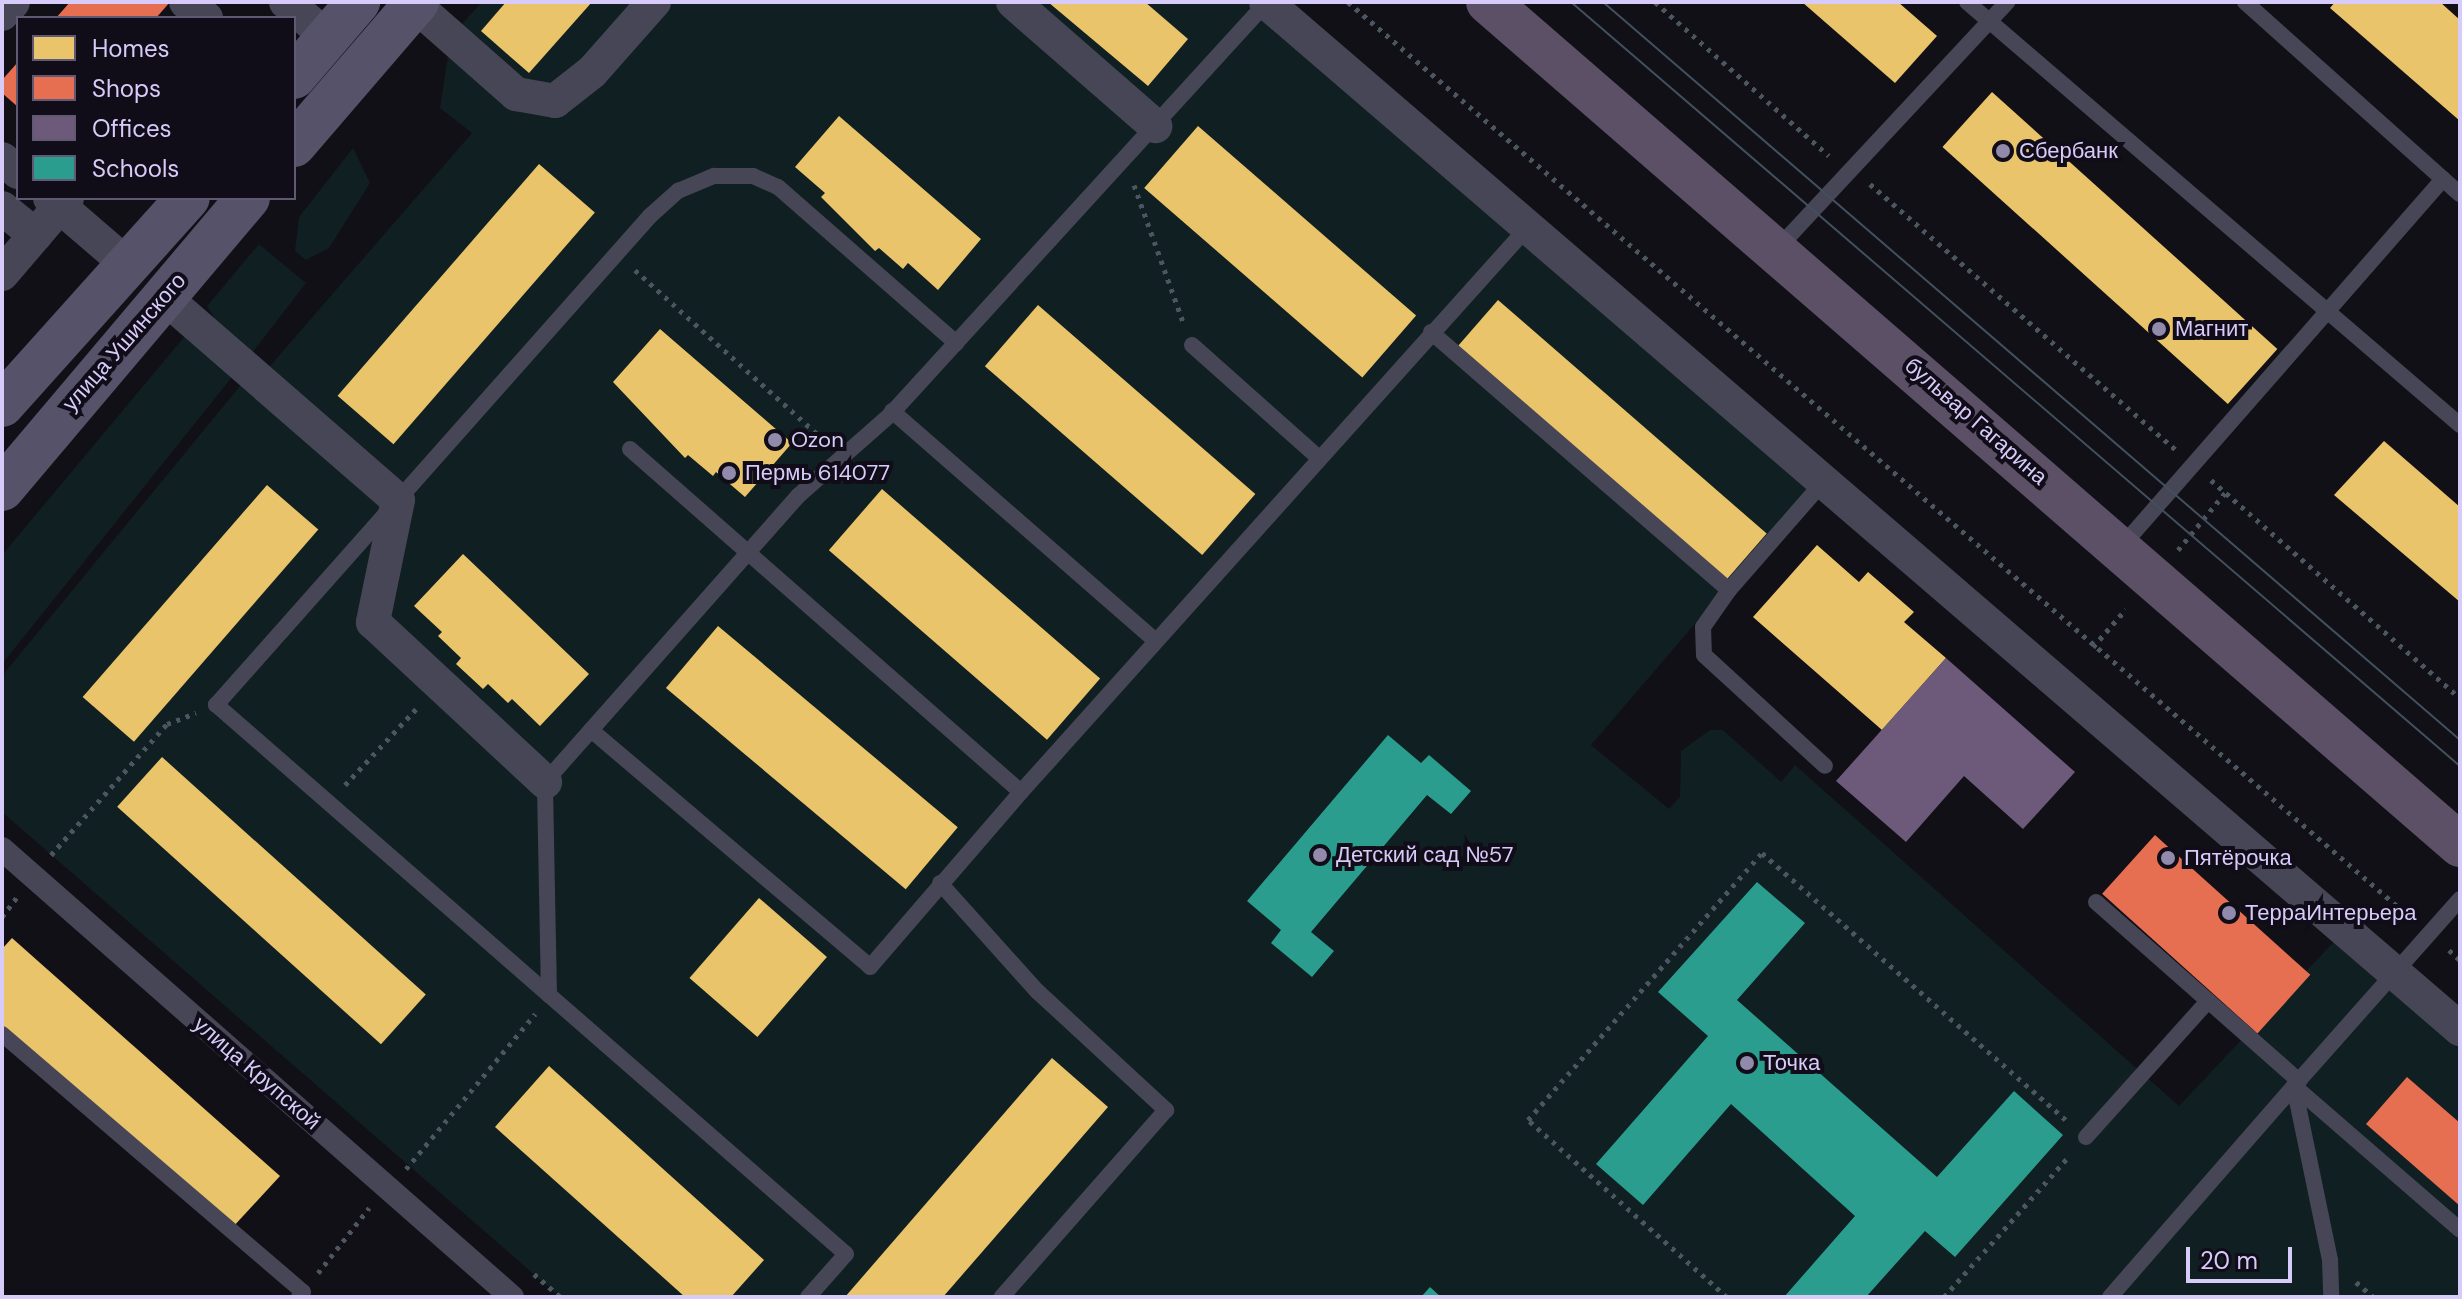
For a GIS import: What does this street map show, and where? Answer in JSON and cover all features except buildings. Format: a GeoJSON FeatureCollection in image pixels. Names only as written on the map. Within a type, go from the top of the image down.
{"type":"FeatureCollection","features":[{"type":"Feature","properties":{"kind":"main road"},"geometry":{"type":"LineString","coordinates":[[296,75],[358,2]]}},
{"type":"Feature","properties":{"kind":"main road","name":"бульвар Гагарина"},"geometry":{"type":"LineString","coordinates":[[1488,2],[2121,547],[2460,845]]}},
{"type":"Feature","properties":{"kind":"main road"},"geometry":{"type":"LineString","coordinates":[[296,143],[416,4]]}},
{"type":"Feature","properties":{"kind":"main road"},"geometry":{"type":"LineString","coordinates":[[329,38],[362,65]]}},
{"type":"Feature","properties":{"kind":"main road","name":"улица Ушинского"},"geometry":{"type":"LineString","coordinates":[[2,405],[186,200]]}},
{"type":"Feature","properties":{"kind":"main road","name":"улица Ушинского"},"geometry":{"type":"LineString","coordinates":[[2,489],[246,200]]}},
{"type":"Feature","properties":{"kind":"main road"},"geometry":{"type":"LineString","coordinates":[[129,266],[163,296]]}},
{"type":"Feature","properties":{"kind":"street"},"geometry":{"type":"LineString","coordinates":[[2,14],[13,2]]}},
{"type":"Feature","properties":{"kind":"street"},"geometry":{"type":"LineString","coordinates":[[186,2],[204,16]]}},
{"type":"Feature","properties":{"kind":"street"},"geometry":{"type":"LineString","coordinates":[[286,2],[329,38]]}},
{"type":"Feature","properties":{"kind":"street"},"geometry":{"type":"LineString","coordinates":[[416,4],[516,94],[555,101],[592,72],[654,2]]}},
{"type":"Feature","properties":{"kind":"street"},"geometry":{"type":"LineString","coordinates":[[1013,2],[1155,126]]}},
{"type":"Feature","properties":{"kind":"street"},"geometry":{"type":"LineString","coordinates":[[1267,2],[2460,1029]]}},
{"type":"Feature","properties":{"kind":"street"},"geometry":{"type":"LineString","coordinates":[[2,274],[59,201],[129,266]]}},
{"type":"Feature","properties":{"kind":"street"},"geometry":{"type":"LineString","coordinates":[[2,208],[35,235]]}},
{"type":"Feature","properties":{"kind":"street"},"geometry":{"type":"LineString","coordinates":[[163,296],[398,500],[373,622],[545,782]]}},
{"type":"Feature","properties":{"kind":"street","name":"улица Крупской"},"geometry":{"type":"LineString","coordinates":[[2,849],[512,1297]]}},
{"type":"Feature","properties":{"kind":"lane"},"geometry":{"type":"LineString","coordinates":[[549,995],[545,782],[798,496],[892,411],[1267,2]]}},
{"type":"Feature","properties":{"kind":"lane"},"geometry":{"type":"LineString","coordinates":[[1967,2],[2460,425]]}},
{"type":"Feature","properties":{"kind":"lane"},"geometry":{"type":"LineString","coordinates":[[1777,249],[2007,2]]}},
{"type":"Feature","properties":{"kind":"lane"},"geometry":{"type":"LineString","coordinates":[[2245,2],[2460,194]]}},
{"type":"Feature","properties":{"kind":"lane"},"geometry":{"type":"LineString","coordinates":[[808,1297],[846,1254],[216,705],[617,254],[678,191],[714,176],[753,176],[778,187],[956,343]]}},
{"type":"Feature","properties":{"kind":"lane"},"geometry":{"type":"LineString","coordinates":[[2121,547],[2443,179]]}},
{"type":"Feature","properties":{"kind":"lane"},"geometry":{"type":"LineString","coordinates":[[591,730],[870,967],[940,883],[1528,227]]}},
{"type":"Feature","properties":{"kind":"lane"},"geometry":{"type":"LineString","coordinates":[[1431,332],[1729,590]]}},
{"type":"Feature","properties":{"kind":"lane"},"geometry":{"type":"LineString","coordinates":[[1192,345],[1319,458]]}},
{"type":"Feature","properties":{"kind":"lane"},"geometry":{"type":"LineString","coordinates":[[892,411],[1156,641]]}},
{"type":"Feature","properties":{"kind":"lane"},"geometry":{"type":"LineString","coordinates":[[630,449],[1021,792]]}},
{"type":"Feature","properties":{"kind":"lane"},"geometry":{"type":"LineString","coordinates":[[1824,481],[1729,590],[1703,627],[1704,655],[1825,766]]}},
{"type":"Feature","properties":{"kind":"lane"},"geometry":{"type":"LineString","coordinates":[[940,883],[1037,991],[1166,1110],[1002,1297]]}},
{"type":"Feature","properties":{"kind":"lane"},"geometry":{"type":"LineString","coordinates":[[2110,1297],[2460,899]]}},
{"type":"Feature","properties":{"kind":"lane"},"geometry":{"type":"LineString","coordinates":[[2096,902],[2460,1230]]}},
{"type":"Feature","properties":{"kind":"lane"},"geometry":{"type":"LineString","coordinates":[[2086,1137],[2208,1001]]}},
{"type":"Feature","properties":{"kind":"lane"},"geometry":{"type":"LineString","coordinates":[[2,1034],[301,1295]]}},
{"type":"Feature","properties":{"kind":"lane"},"geometry":{"type":"LineString","coordinates":[[2297,1084],[2330,1260],[2331,1297]]}},
{"type":"Feature","properties":{"kind":"path"},"geometry":{"type":"LineString","coordinates":[[1348,2],[2460,960]]}},
{"type":"Feature","properties":{"kind":"path"},"geometry":{"type":"LineString","coordinates":[[1655,2],[1849,174],[1879,188],[2460,698]]}},
{"type":"Feature","properties":{"kind":"path"},"geometry":{"type":"LineString","coordinates":[[1124,158],[1192,345]]}},
{"type":"Feature","properties":{"kind":"path"},"geometry":{"type":"LineString","coordinates":[[617,254],[843,456]]}},
{"type":"Feature","properties":{"kind":"path"},"geometry":{"type":"LineString","coordinates":[[329,802],[439,684]]}},
{"type":"Feature","properties":{"kind":"path"},"geometry":{"type":"LineString","coordinates":[[2,917],[33,876],[167,724],[216,705]]}},
{"type":"Feature","properties":{"kind":"path"},"geometry":{"type":"LineString","coordinates":[[1727,1297],[1528,1120],[1762,853],[2086,1137],[1944,1297]]}},
{"type":"Feature","properties":{"kind":"path"},"geometry":{"type":"LineString","coordinates":[[301,1295],[387,1186],[549,995]]}},
{"type":"Feature","properties":{"kind":"shaded area"},"geometry":{"type":"Polygon","coordinates":[[[482,2],[1265,2],[1820,478],[1591,745],[1669,809],[1680,797],[1681,751],[1710,730],[1723,730],[1781,782],[1795,765],[2179,1106],[2345,930],[2460,1029],[2460,1297],[1441,1297],[1430,1287],[1421,1297],[560,1297],[2,812],[2,676],[249,375],[270,366],[472,133],[440,108],[451,36],[482,2]]]}},
{"type":"Feature","properties":{"kind":"shaded area"},"geometry":{"type":"Polygon","coordinates":[[[353,148],[370,183],[329,248],[306,260],[295,251],[299,217],[353,148]]]}},
{"type":"Feature","properties":{"kind":"shaded area"},"geometry":{"type":"Polygon","coordinates":[[[259,244],[306,283],[252,353],[218,324],[207,306],[259,244]]]}},
{"type":"Feature","properties":{"kind":"shaded area"},"geometry":{"type":"Polygon","coordinates":[[[185,336],[233,376],[2,664],[2,555],[185,336]]]}},
{"type":"Feature","properties":{"kind":"tram line"},"geometry":{"type":"LineString","coordinates":[[1571,2],[2460,766]]}},
{"type":"Feature","properties":{"kind":"tram line"},"geometry":{"type":"LineString","coordinates":[[1603,2],[2460,740]]}},
{"type":"Feature","properties":{"kind":"place","name":"Сбербанк"},"geometry":{"type":"Point","coordinates":[2003,151]}},
{"type":"Feature","properties":{"kind":"place","name":"Магнит"},"geometry":{"type":"Point","coordinates":[2159,329]}},
{"type":"Feature","properties":{"kind":"place","name":"Ozon"},"geometry":{"type":"Point","coordinates":[775,440]}},
{"type":"Feature","properties":{"kind":"place","name":"Пермь 614077"},"geometry":{"type":"Point","coordinates":[729,473]}},
{"type":"Feature","properties":{"kind":"place","name":"Детский сад №57"},"geometry":{"type":"Point","coordinates":[1320,855]}},
{"type":"Feature","properties":{"kind":"place","name":"Пятёрочка"},"geometry":{"type":"Point","coordinates":[2168,858]}},
{"type":"Feature","properties":{"kind":"place","name":"ТерраИнтерьера"},"geometry":{"type":"Point","coordinates":[2229,913]}},
{"type":"Feature","properties":{"kind":"place","name":"Точка"},"geometry":{"type":"Point","coordinates":[1747,1063]}}]}
